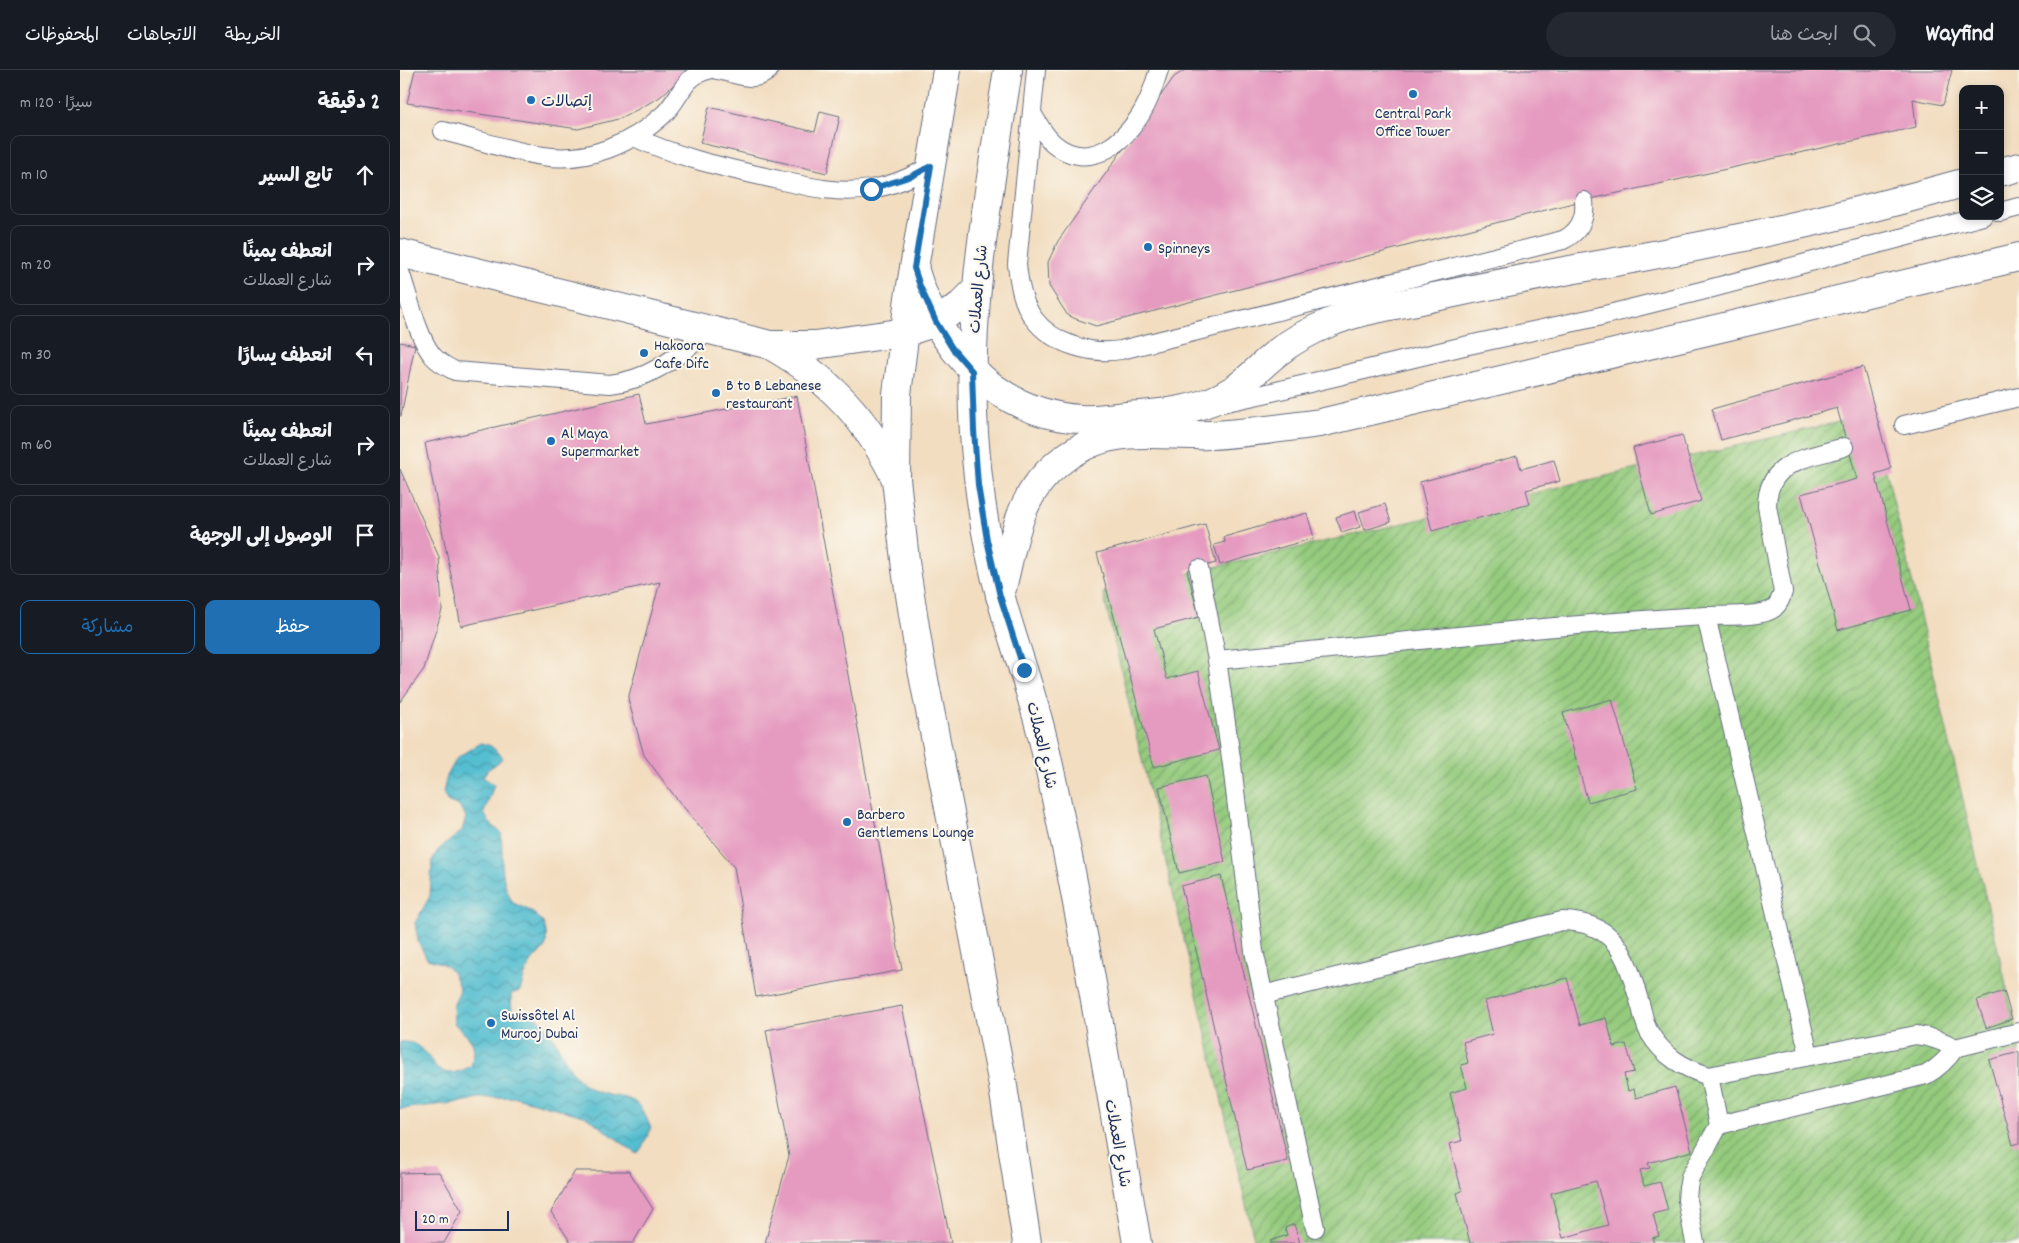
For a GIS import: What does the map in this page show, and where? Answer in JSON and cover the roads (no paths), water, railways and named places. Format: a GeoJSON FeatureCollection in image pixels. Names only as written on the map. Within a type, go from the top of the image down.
{"type":"FeatureCollection","features":[{"type":"Feature","properties":{"kind":"street"},"geometry":{"type":"LineString","coordinates":[[947,70],[909,298],[897,394],[896,480],[906,569],[920,659],[1002,1080],[1027,1243]]}},
{"type":"Feature","properties":{"kind":"street","name":"شارع العملات"},"geometry":{"type":"LineString","coordinates":[[1008,70],[983,225],[976,290],[972,371],[978,485],[987,540],[1000,596],[1036,709],[1062,826],[1137,1243]]}},
{"type":"Feature","properties":{"kind":"street"},"geometry":{"type":"LineString","coordinates":[[2004,171],[2019,167]]}},
{"type":"Feature","properties":{"kind":"street"},"geometry":{"type":"LineString","coordinates":[[1000,596],[1017,525],[1024,507],[1046,474],[1057,463],[1098,430],[1196,407],[1230,392],[1294,340],[1334,321],[1356,314],[1515,280],[1788,228],[1959,184]]}},
{"type":"Feature","properties":{"kind":"street"},"geometry":{"type":"LineString","coordinates":[[400,253],[770,345],[797,360],[822,379],[844,400],[865,424],[882,451],[896,480]]}},
{"type":"Feature","properties":{"kind":"street"},"geometry":{"type":"LineString","coordinates":[[914,268],[936,322],[952,348],[972,371],[989,386],[1008,398],[1030,408],[1098,430],[1122,435],[1224,434],[1320,423],[2019,256]]}},
{"type":"Feature","properties":{"kind":"street"},"geometry":{"type":"LineString","coordinates":[[770,345],[815,344],[906,332],[936,322],[962,305],[976,290]]}},
{"type":"Feature","properties":{"kind":"lane"},"geometry":{"type":"LineString","coordinates":[[443,131],[543,156],[559,157],[590,154],[612,148],[634,137],[653,124],[670,108],[692,77],[709,70]]}},
{"type":"Feature","properties":{"kind":"lane"},"geometry":{"type":"LineString","coordinates":[[717,70],[756,77],[765,74],[769,70]]}},
{"type":"Feature","properties":{"kind":"lane"},"geometry":{"type":"LineString","coordinates":[[1036,70],[1017,264],[1020,283],[1025,302],[1034,319],[1044,329],[1082,349],[1096,352],[1121,350],[1563,240],[1572,236],[1583,220],[1584,201]]}},
{"type":"Feature","properties":{"kind":"lane"},"geometry":{"type":"LineString","coordinates":[[1033,115],[1043,133],[1054,144],[1068,152],[1084,155],[1100,153],[1114,146],[1138,119],[1148,102],[1159,70]]}},
{"type":"Feature","properties":{"kind":"lane"},"geometry":{"type":"LineString","coordinates":[[634,137],[658,148],[708,164],[828,191],[871,189],[912,176],[931,166]]}},
{"type":"Feature","properties":{"kind":"lane"},"geometry":{"type":"LineString","coordinates":[[2004,211],[2019,207]]}},
{"type":"Feature","properties":{"kind":"lane"},"geometry":{"type":"LineString","coordinates":[[1196,407],[1268,394],[1464,346],[1593,318],[1968,220]]}},
{"type":"Feature","properties":{"kind":"lane"},"geometry":{"type":"LineString","coordinates":[[400,272],[425,343],[432,355],[442,365],[455,371],[610,384],[624,383],[654,373],[667,365],[710,330]]}},
{"type":"Feature","properties":{"kind":"lane"},"geometry":{"type":"LineString","coordinates":[[1904,425],[2019,397]]}},
{"type":"Feature","properties":{"kind":"lane"},"geometry":{"type":"LineString","coordinates":[[1217,660],[1548,628],[1706,616],[1764,614],[1779,602],[1783,592],[1767,506],[1767,494],[1770,484],[1784,468],[1794,463],[1844,447]]}},
{"type":"Feature","properties":{"kind":"lane"},"geometry":{"type":"LineString","coordinates":[[1199,569],[1217,660],[1254,951],[1315,1228]]}},
{"type":"Feature","properties":{"kind":"lane"},"geometry":{"type":"LineString","coordinates":[[1706,616],[1809,1055]]}},
{"type":"Feature","properties":{"kind":"lane"},"geometry":{"type":"LineString","coordinates":[[1263,995],[1562,921],[1576,921],[1590,924],[1614,940],[1628,965],[1648,1030],[1659,1047],[1690,1070],[1709,1076],[1916,1035],[1943,1041],[1955,1048]]}},
{"type":"Feature","properties":{"kind":"lane"},"geometry":{"type":"LineString","coordinates":[[1719,1125],[1926,1075],[1947,1060],[1955,1048],[2019,1032]]}},
{"type":"Feature","properties":{"kind":"lane"},"geometry":{"type":"LineString","coordinates":[[1695,1243],[1687,1200],[1690,1177],[1719,1125],[1709,1076]]}},
{"type":"Feature","properties":{"kind":"water"},"geometry":{"type":"Polygon","coordinates":[[[481,743],[491,746],[503,757],[483,777],[494,785],[484,813],[489,822],[501,833],[502,869],[508,894],[513,903],[529,910],[540,919],[546,931],[545,949],[531,962],[520,991],[511,994],[512,1016],[529,1014],[539,1019],[551,1033],[576,1076],[593,1090],[628,1099],[638,1105],[651,1128],[637,1154],[587,1117],[516,1097],[478,1098],[462,1102],[400,1109],[400,1042],[412,1043],[420,1048],[436,1067],[449,1073],[471,1066],[473,1057],[474,1051],[471,1041],[454,1023],[453,1006],[460,990],[457,983],[449,968],[441,963],[427,959],[418,941],[415,923],[430,896],[432,861],[438,850],[462,831],[466,817],[459,806],[447,801],[443,792],[447,776],[457,758],[481,743]]]}},
{"type":"Feature","properties":{"kind":"place","name":"Central Park Office Tower"},"geometry":{"type":"Point","coordinates":[1413,94]}},
{"type":"Feature","properties":{"kind":"place","name":"إتصالات"},"geometry":{"type":"Point","coordinates":[531,100]}},
{"type":"Feature","properties":{"kind":"place","name":"Spinneys"},"geometry":{"type":"Point","coordinates":[1148,247]}},
{"type":"Feature","properties":{"kind":"place","name":"Hakoora Cafe Difc"},"geometry":{"type":"Point","coordinates":[644,353]}},
{"type":"Feature","properties":{"kind":"place","name":"B to B Lebanese restaurant"},"geometry":{"type":"Point","coordinates":[716,393]}},
{"type":"Feature","properties":{"kind":"place","name":"Al Maya Supermarket"},"geometry":{"type":"Point","coordinates":[551,441]}},
{"type":"Feature","properties":{"kind":"place","name":"Barbero Gentlemens Lounge"},"geometry":{"type":"Point","coordinates":[847,822]}},
{"type":"Feature","properties":{"kind":"place","name":"Swissôtel Al Murooj Dubai"},"geometry":{"type":"Point","coordinates":[491,1023]}}]}
